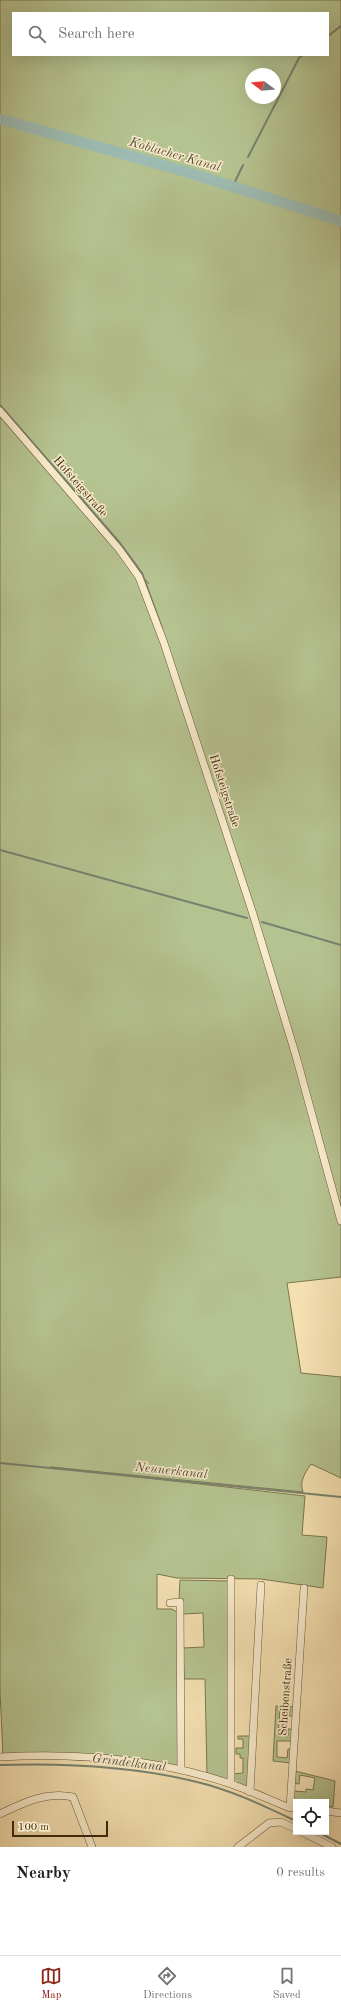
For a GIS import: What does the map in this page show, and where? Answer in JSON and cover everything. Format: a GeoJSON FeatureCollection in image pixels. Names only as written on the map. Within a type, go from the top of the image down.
{"type":"FeatureCollection","features":[{"type":"Feature","properties":{"kind":"street","name":"Hofsteigstraße"},"geometry":{"type":"LineString","coordinates":[[0,411],[119,548],[139,577],[164,643],[253,914],[296,1056],[341,1221]]}},
{"type":"Feature","properties":{"kind":"street"},"geometry":{"type":"LineString","coordinates":[[230,1784],[231,1579]]}},
{"type":"Feature","properties":{"kind":"street"},"geometry":{"type":"LineString","coordinates":[[250,1792],[261,1585]]}},
{"type":"Feature","properties":{"kind":"street","name":"Scheibenstraße"},"geometry":{"type":"LineString","coordinates":[[293,1799],[304,1588]]}},
{"type":"Feature","properties":{"kind":"street"},"geometry":{"type":"LineString","coordinates":[[170,1603],[180,1602],[181,1770]]}},
{"type":"Feature","properties":{"kind":"street","name":"Scheibenstraße"},"geometry":{"type":"LineString","coordinates":[[0,1757],[89,1757],[136,1762],[181,1770],[230,1784],[293,1808]]}},
{"type":"Feature","properties":{"kind":"street"},"geometry":{"type":"LineString","coordinates":[[0,1814],[26,1801],[38,1797],[73,1797],[92,1847]]}},
{"type":"Feature","properties":{"kind":"street"},"geometry":{"type":"LineString","coordinates":[[329,1811],[341,1813]]}},
{"type":"Feature","properties":{"kind":"street"},"geometry":{"type":"LineString","coordinates":[[238,1847],[269,1823],[281,1822],[293,1828]]}},
{"type":"Feature","properties":{"kind":"street"},"geometry":{"type":"LineString","coordinates":[[308,1835],[329,1846]]}},
{"type":"Feature","properties":{"kind":"green space"},"geometry":{"type":"Polygon","coordinates":[[[0,0],[341,0],[341,1277],[287,1283],[301,1373],[341,1377],[341,1478],[311,1464],[302,1481],[303,1492],[51,1467],[305,1496],[302,1535],[327,1537],[323,1588],[261,1579],[177,1578],[157,1574],[157,1609],[172,1609],[177,1612],[181,1770],[136,1762],[3,1757],[0,1691],[0,416],[109,543],[149,584],[0,412],[0,0]]]}},
{"type":"Feature","properties":{"kind":"green space"},"geometry":{"type":"Polygon","coordinates":[[[180,1580],[228,1581],[228,1780],[207,1774],[205,1679],[184,1679],[183,1648],[204,1647],[203,1613],[183,1614],[183,1599],[179,1599],[180,1580]]]}},
{"type":"Feature","properties":{"kind":"green space"},"geometry":{"type":"Polygon","coordinates":[[[276,1706],[295,1707],[294,1716],[289,1716],[290,1709],[280,1709],[278,1735],[288,1736],[288,1729],[293,1729],[293,1741],[277,1741],[277,1757],[287,1758],[288,1749],[292,1749],[291,1763],[273,1761],[276,1706]]]}},
{"type":"Feature","properties":{"kind":"green space"},"geometry":{"type":"Polygon","coordinates":[[[238,1736],[251,1736],[248,1788],[233,1782],[233,1774],[243,1773],[243,1758],[240,1758],[240,1754],[236,1754],[236,1748],[243,1748],[243,1739],[238,1739],[238,1736]]]}},
{"type":"Feature","properties":{"kind":"green space"},"geometry":{"type":"Polygon","coordinates":[[[295,1771],[335,1781],[333,1807],[329,1806],[329,1799],[293,1799],[294,1791],[306,1792],[306,1789],[313,1790],[315,1778],[300,1775],[299,1784],[293,1783],[295,1771]]]}},
{"type":"Feature","properties":{"kind":"waterway"},"geometry":{"type":"LineString","coordinates":[[329,35],[341,26]]}},
{"type":"Feature","properties":{"kind":"waterway"},"geometry":{"type":"LineString","coordinates":[[248,157],[299,58],[302,56]]}},
{"type":"Feature","properties":{"kind":"waterway","name":"Koblacher Kanal"},"geometry":{"type":"LineString","coordinates":[[0,119],[187,172],[341,221]]}},
{"type":"Feature","properties":{"kind":"waterway"},"geometry":{"type":"LineString","coordinates":[[233,186],[243,165]]}},
{"type":"Feature","properties":{"kind":"waterway"},"geometry":{"type":"LineString","coordinates":[[0,405],[120,543],[142,573],[162,628]]}},
{"type":"Feature","properties":{"kind":"waterway"},"geometry":{"type":"LineString","coordinates":[[0,850],[247,918]]}},
{"type":"Feature","properties":{"kind":"waterway"},"geometry":{"type":"LineString","coordinates":[[262,922],[341,945]]}},
{"type":"Feature","properties":{"kind":"waterway","name":"Neunerkanal"},"geometry":{"type":"LineString","coordinates":[[0,1463],[341,1497]]}},
{"type":"Feature","properties":{"kind":"waterway","name":"Grindelkanal"},"geometry":{"type":"LineString","coordinates":[[0,1765],[74,1765],[148,1772],[210,1785],[247,1799],[293,1820]]}},
{"type":"Feature","properties":{"kind":"waterway","name":"Grindelkanal"},"geometry":{"type":"LineString","coordinates":[[324,1835],[341,1844]]}}]}
